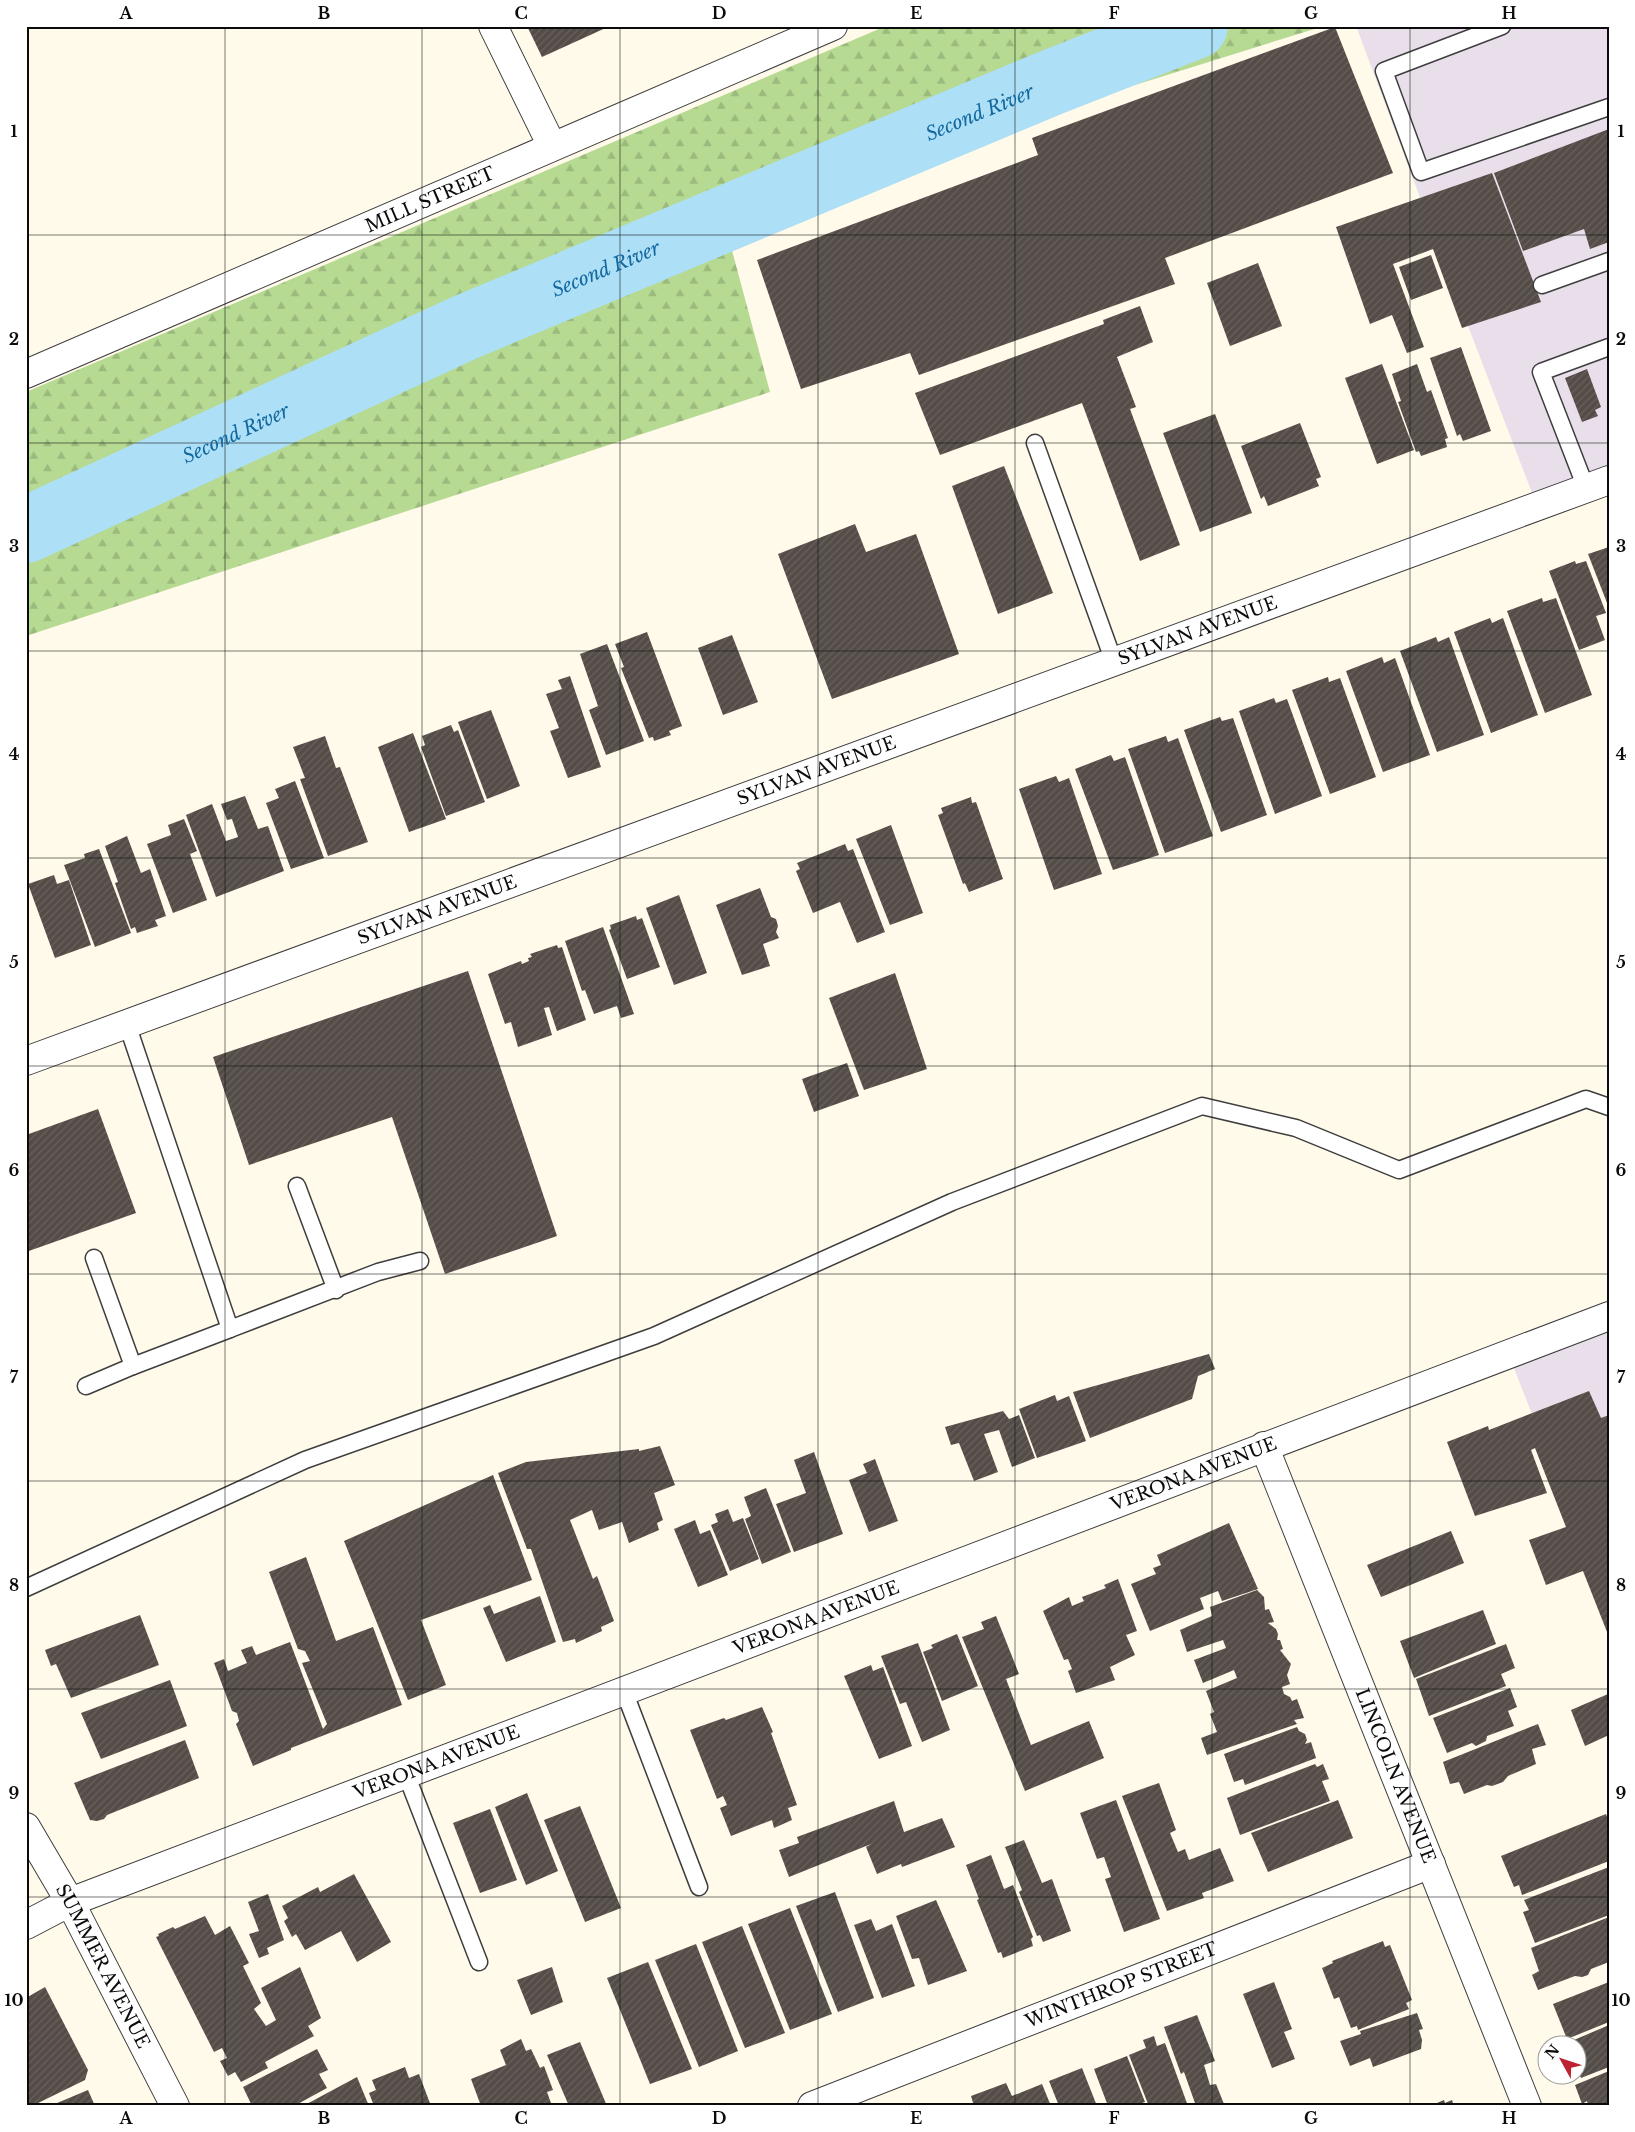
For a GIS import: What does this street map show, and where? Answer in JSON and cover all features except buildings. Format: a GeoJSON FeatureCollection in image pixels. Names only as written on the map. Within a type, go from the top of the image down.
{"type":"FeatureCollection","features":[{"type":"Feature","properties":{"kind":"street"},"geometry":{"type":"LineString","coordinates":[[492,26],[552,146]]}},
{"type":"Feature","properties":{"kind":"street","name":"MILL STREET"},"geometry":{"type":"LineString","coordinates":[[26,374],[833,26]]}},
{"type":"Feature","properties":{"kind":"street","name":"SYLVAN AVENUE"},"geometry":{"type":"LineString","coordinates":[[26,1061],[1598,484]]}},
{"type":"Feature","properties":{"kind":"street","name":"VERONA AVENUE"},"geometry":{"type":"LineString","coordinates":[[26,1925],[70,1902],[1609,1316]]}},
{"type":"Feature","properties":{"kind":"street","name":"LINCOLN AVENUE"},"geometry":{"type":"LineString","coordinates":[[1264,1446],[1527,2106]]}},
{"type":"Feature","properties":{"kind":"street","name":"SUMMER AVENUE"},"geometry":{"type":"LineString","coordinates":[[26,1827],[70,1902],[175,2106]]}},
{"type":"Feature","properties":{"kind":"street","name":"WINTHROP STREET"},"geometry":{"type":"LineString","coordinates":[[812,2106],[1430,1864]]}},
{"type":"Feature","properties":{"kind":"lane"},"geometry":{"type":"LineString","coordinates":[[1502,26],[1384,71],[1421,172],[1609,107]]}},
{"type":"Feature","properties":{"kind":"lane"},"geometry":{"type":"LineString","coordinates":[[1542,285],[1609,261]]}},
{"type":"Feature","properties":{"kind":"lane"},"geometry":{"type":"LineString","coordinates":[[1598,484],[1541,372],[1609,347]]}},
{"type":"Feature","properties":{"kind":"lane"},"geometry":{"type":"LineString","coordinates":[[1036,443],[1114,662]]}},
{"type":"Feature","properties":{"kind":"lane"},"geometry":{"type":"LineString","coordinates":[[127,1024],[230,1329]]}},
{"type":"Feature","properties":{"kind":"lane"},"geometry":{"type":"LineString","coordinates":[[26,1588],[305,1460],[654,1336],[952,1202],[1202,1106],[1296,1128],[1399,1170],[1586,1099],[1609,1107]]}},
{"type":"Feature","properties":{"kind":"lane"},"geometry":{"type":"LineString","coordinates":[[297,1186],[336,1290]]}},
{"type":"Feature","properties":{"kind":"lane"},"geometry":{"type":"LineString","coordinates":[[94,1258],[132,1366]]}},
{"type":"Feature","properties":{"kind":"lane"},"geometry":{"type":"LineString","coordinates":[[86,1386],[132,1366],[336,1290],[378,1272],[420,1261]]}},
{"type":"Feature","properties":{"kind":"lane"},"geometry":{"type":"LineString","coordinates":[[624,1691],[700,1887]]}},
{"type":"Feature","properties":{"kind":"lane"},"geometry":{"type":"LineString","coordinates":[[406,1774],[480,1962]]}},
{"type":"Feature","properties":{"kind":"shaded area"},"geometry":{"type":"Polygon","coordinates":[[[1356,26],[1609,26],[1609,483],[1539,511],[1356,26]]]}},
{"type":"Feature","properties":{"kind":"shaded area"},"geometry":{"type":"Polygon","coordinates":[[[1609,1307],[1609,1612],[1505,1345],[1609,1307]]]}},
{"type":"Feature","properties":{"kind":"green space"},"geometry":{"type":"Polygon","coordinates":[[[886,26],[1324,26],[1074,104],[730,243],[770,392],[26,636],[26,392],[886,26]]]}},
{"type":"Feature","properties":{"kind":"waterway","name":"Second River"},"geometry":{"type":"LineString","coordinates":[[26,530],[466,327],[1050,83],[1195,26]]}}]}
